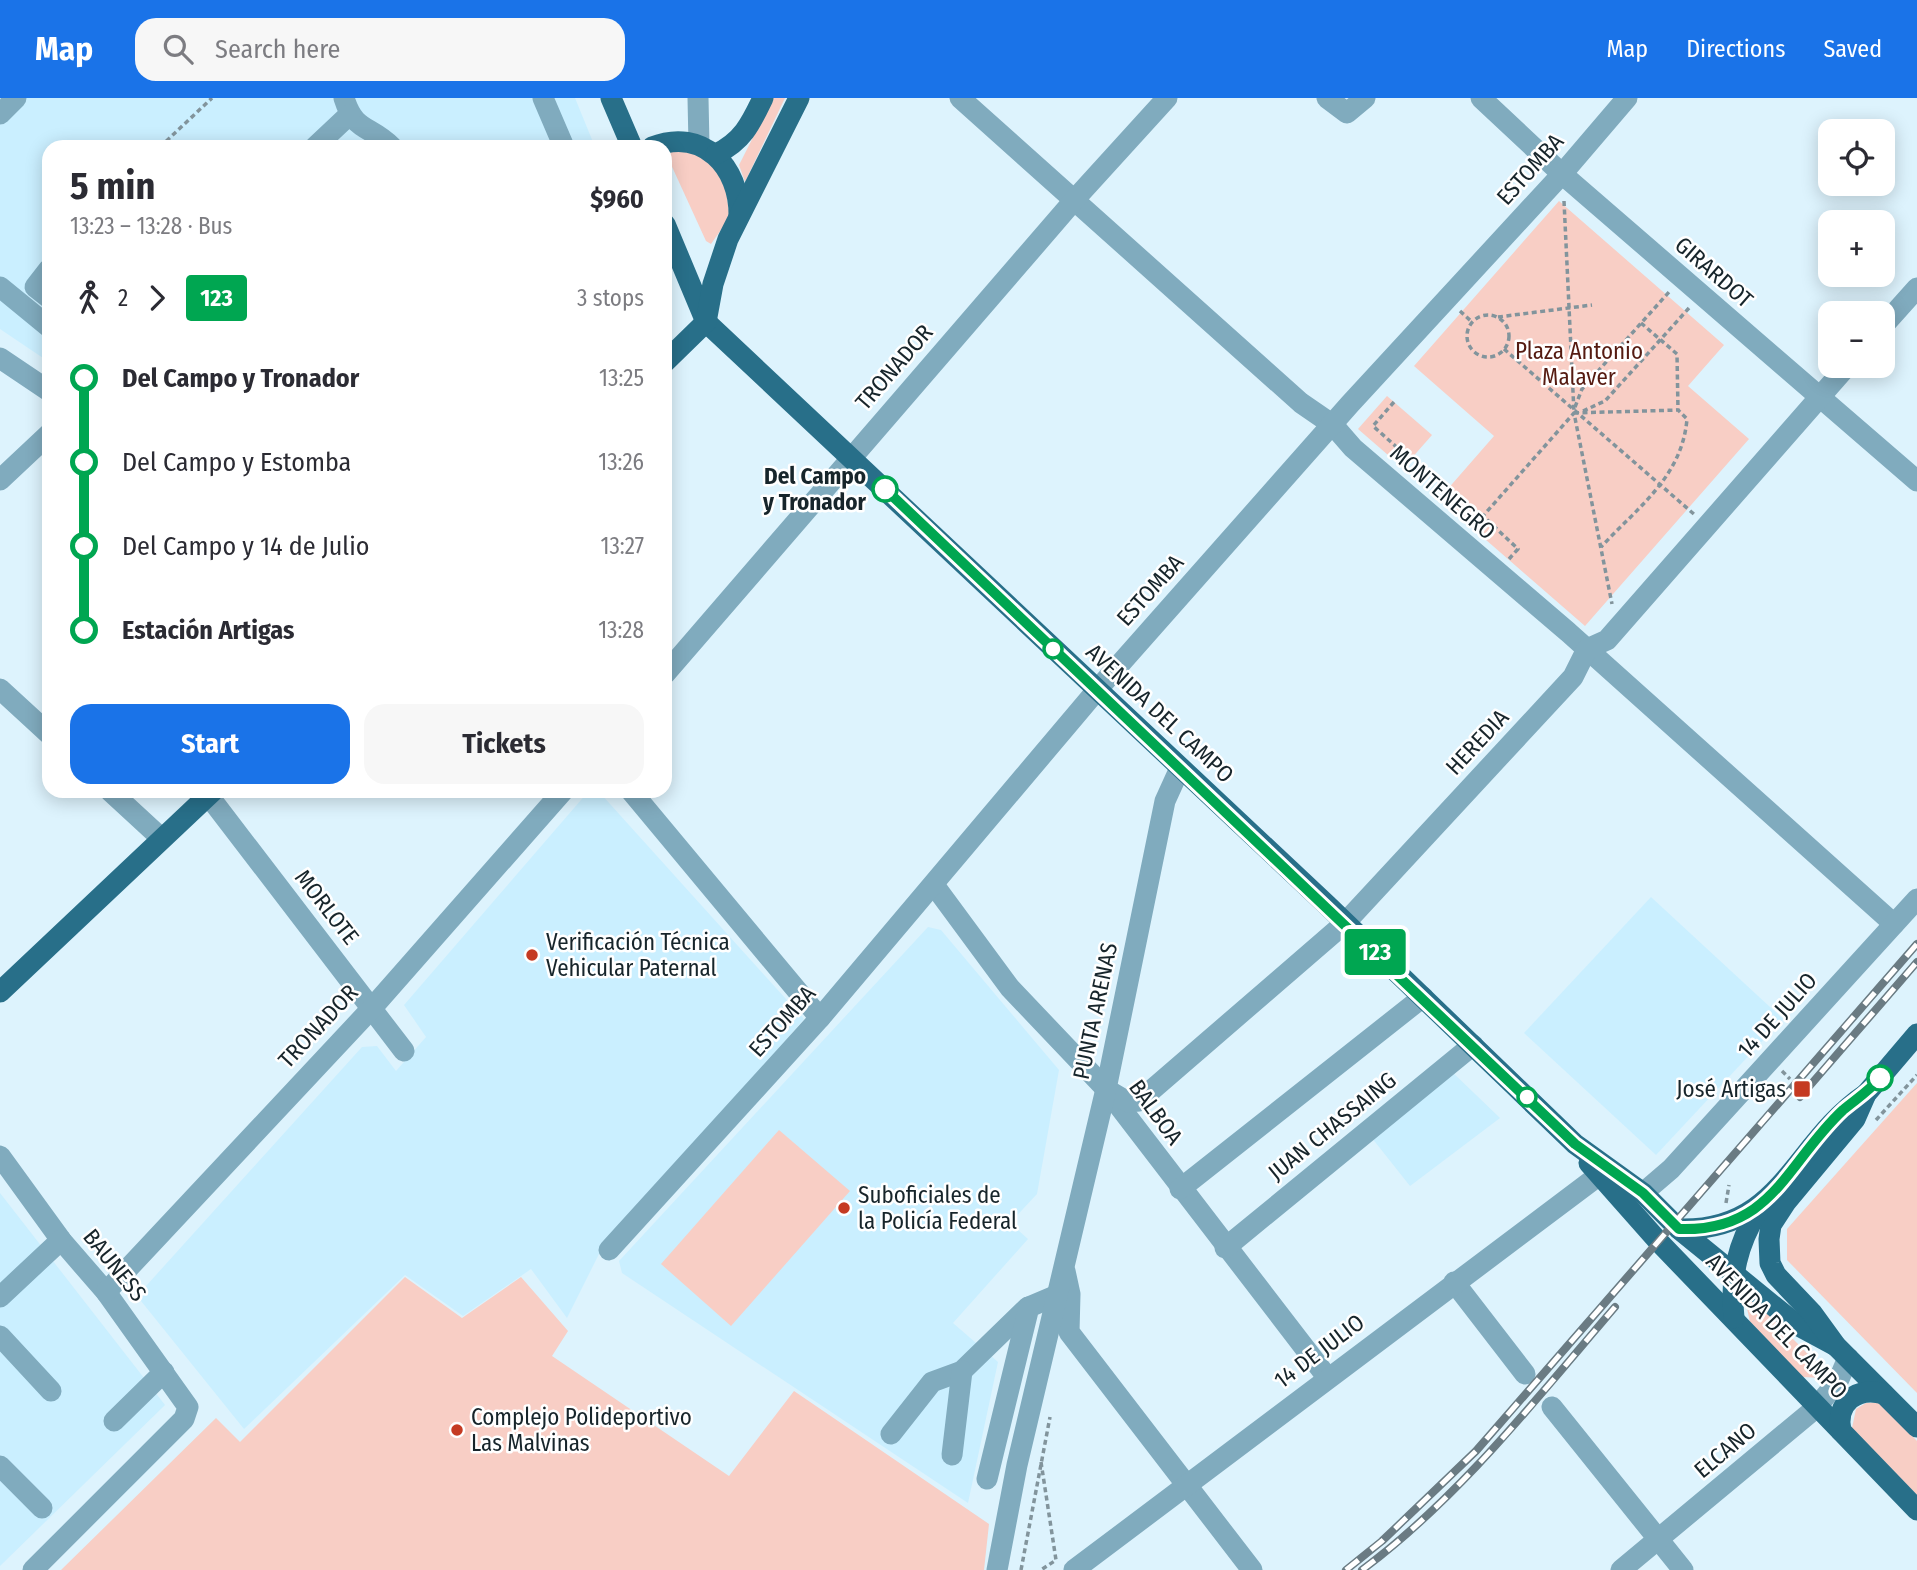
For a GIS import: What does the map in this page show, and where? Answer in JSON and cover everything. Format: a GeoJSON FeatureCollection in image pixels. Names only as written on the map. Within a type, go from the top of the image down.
{"type":"FeatureCollection","features":[{"type":"Feature","properties":{"kind":"main road"},"geometry":{"type":"LineString","coordinates":[[611,98],[629,140]]}},
{"type":"Feature","properties":{"kind":"main road"},"geometry":{"type":"LineString","coordinates":[[672,143],[707,149],[738,142],[748,130],[763,98]]}},
{"type":"Feature","properties":{"kind":"main road"},"geometry":{"type":"LineString","coordinates":[[672,355],[706,322],[720,260],[799,98]]}},
{"type":"Feature","properties":{"kind":"main road"},"geometry":{"type":"LineString","coordinates":[[707,149],[736,183],[739,219]]}},
{"type":"Feature","properties":{"kind":"main road"},"geometry":{"type":"LineString","coordinates":[[672,242],[706,322]]}},
{"type":"Feature","properties":{"kind":"main road","name":"AVENIDA DEL CAMPO"},"geometry":{"type":"LineString","coordinates":[[706,322],[1345,923],[1575,1144],[1643,1193],[1679,1229],[1797,1325],[1842,1352]]}},
{"type":"Feature","properties":{"kind":"main road"},"geometry":{"type":"LineString","coordinates":[[0,992],[205,798]]}},
{"type":"Feature","properties":{"kind":"main road"},"geometry":{"type":"LineString","coordinates":[[1734,1318],[1732,1272],[1743,1236],[1786,1202],[1855,1119],[1866,1094],[1917,1034]]}},
{"type":"Feature","properties":{"kind":"main road","name":"AVENIDA DEL CAMPO"},"geometry":{"type":"LineString","coordinates":[[1575,1144],[1598,1176],[1917,1510]]}},
{"type":"Feature","properties":{"kind":"main road"},"geometry":{"type":"LineString","coordinates":[[1679,1229],[1722,1225],[1766,1216]]}},
{"type":"Feature","properties":{"kind":"main road","name":"AVENIDA DEL CAMPO"},"geometry":{"type":"LineString","coordinates":[[1766,1216],[1769,1251],[1776,1275],[1812,1313],[1842,1352],[1917,1427]]}},
{"type":"Feature","properties":{"kind":"main road"},"geometry":{"type":"LineString","coordinates":[[1841,1431],[1840,1413],[1850,1398],[1866,1391],[1884,1394]]}},
{"type":"Feature","properties":{"kind":"street"},"geometry":{"type":"LineString","coordinates":[[0,114],[16,98]]}},
{"type":"Feature","properties":{"kind":"street"},"geometry":{"type":"LineString","coordinates":[[543,98],[561,140]]}},
{"type":"Feature","properties":{"kind":"street"},"geometry":{"type":"LineString","coordinates":[[698,98],[707,149]]}},
{"type":"Feature","properties":{"kind":"street","name":"MONTENEGRO"},"geometry":{"type":"LineString","coordinates":[[960,98],[1076,198],[1301,403],[1333,425],[1353,448],[1495,573],[1587,649],[1894,924]]}},
{"type":"Feature","properties":{"kind":"street","name":"TRONADOR"},"geometry":{"type":"LineString","coordinates":[[672,666],[1076,198],[1167,98]]}},
{"type":"Feature","properties":{"kind":"street"},"geometry":{"type":"LineString","coordinates":[[1326,98],[1347,113],[1366,98]]}},
{"type":"Feature","properties":{"kind":"street","name":"GIRARDOT"},"geometry":{"type":"LineString","coordinates":[[1481,98],[1562,174],[1917,481]]}},
{"type":"Feature","properties":{"kind":"street","name":"ESTOMBA"},"geometry":{"type":"LineString","coordinates":[[609,1250],[820,1018],[1097,690],[1350,404],[1562,174],[1627,98]]}},
{"type":"Feature","properties":{"kind":"street"},"geometry":{"type":"LineString","coordinates":[[320,140],[347,106],[358,126],[376,131],[385,140]]}},
{"type":"Feature","properties":{"kind":"street"},"geometry":{"type":"LineString","coordinates":[[42,278],[35,287],[42,292]]}},
{"type":"Feature","properties":{"kind":"street"},"geometry":{"type":"LineString","coordinates":[[0,287],[42,321]]}},
{"type":"Feature","properties":{"kind":"street"},"geometry":{"type":"LineString","coordinates":[[1895,313],[1917,288]]}},
{"type":"Feature","properties":{"kind":"street"},"geometry":{"type":"LineString","coordinates":[[0,358],[42,386]]}},
{"type":"Feature","properties":{"kind":"street","name":"HEREDIA"},"geometry":{"type":"LineString","coordinates":[[1106,1089],[1128,1102],[1139,1101],[1345,923],[1573,677],[1587,649],[1607,639],[1836,378]]}},
{"type":"Feature","properties":{"kind":"street"},"geometry":{"type":"LineString","coordinates":[[0,480],[42,441]]}},
{"type":"Feature","properties":{"kind":"street"},"geometry":{"type":"LineString","coordinates":[[0,689],[42,728]]}},
{"type":"Feature","properties":{"kind":"street","name":"PUNTA ARENAS"},"geometry":{"type":"LineString","coordinates":[[997,1570],[1017,1465],[1055,1296],[1065,1266],[1106,1089],[1165,801],[1180,768]]}},
{"type":"Feature","properties":{"kind":"street"},"geometry":{"type":"LineString","coordinates":[[118,798],[161,838]]}},
{"type":"Feature","properties":{"kind":"street","name":"MORLOTE"},"geometry":{"type":"LineString","coordinates":[[214,798],[404,1051]]}},
{"type":"Feature","properties":{"kind":"street","name":"TRONADOR"},"geometry":{"type":"LineString","coordinates":[[106,1292],[372,1008],[557,798]]}},
{"type":"Feature","properties":{"kind":"street"},"geometry":{"type":"LineString","coordinates":[[637,798],[820,1018]]}},
{"type":"Feature","properties":{"kind":"street","name":"BALBOA"},"geometry":{"type":"LineString","coordinates":[[934,886],[1010,988],[1106,1089],[1225,1248],[1327,1377]]}},
{"type":"Feature","properties":{"kind":"street","name":"14 DE JULIO"},"geometry":{"type":"LineString","coordinates":[[1643,1193],[1671,1169],[1917,899]]}},
{"type":"Feature","properties":{"kind":"street"},"geometry":{"type":"LineString","coordinates":[[1180,1189],[1423,997]]}},
{"type":"Feature","properties":{"kind":"street","name":"JUAN CHASSAING"},"geometry":{"type":"LineString","coordinates":[[1225,1248],[1473,1045]]}},
{"type":"Feature","properties":{"kind":"street","name":"BAUNESS"},"geometry":{"type":"LineString","coordinates":[[0,1156],[61,1240],[106,1292],[188,1407],[184,1419],[33,1570]]}},
{"type":"Feature","properties":{"kind":"street","name":"14 DE JULIO"},"geometry":{"type":"LineString","coordinates":[[1074,1570],[1327,1377],[1598,1176]]}},
{"type":"Feature","properties":{"kind":"street"},"geometry":{"type":"LineString","coordinates":[[0,1297],[61,1240]]}},
{"type":"Feature","properties":{"kind":"street","name":"PUNTA ARENAS"},"geometry":{"type":"LineString","coordinates":[[1065,1266],[1070,1294],[1069,1332],[1186,1486]]}},
{"type":"Feature","properties":{"kind":"street"},"geometry":{"type":"LineString","coordinates":[[1454,1282],[1525,1374]]}},
{"type":"Feature","properties":{"kind":"street"},"geometry":{"type":"LineString","coordinates":[[891,1434],[932,1382],[962,1371],[1029,1307],[1055,1296]]}},
{"type":"Feature","properties":{"kind":"street"},"geometry":{"type":"LineString","coordinates":[[987,1479],[1029,1307]]}},
{"type":"Feature","properties":{"kind":"street"},"geometry":{"type":"LineString","coordinates":[[0,1336],[51,1391]]}},
{"type":"Feature","properties":{"kind":"street","name":"ELCANO"},"geometry":{"type":"LineString","coordinates":[[1621,1570],[1817,1407],[1839,1379],[1842,1352]]}},
{"type":"Feature","properties":{"kind":"street"},"geometry":{"type":"LineString","coordinates":[[952,1455],[962,1371]]}},
{"type":"Feature","properties":{"kind":"street"},"geometry":{"type":"LineString","coordinates":[[114,1421],[164,1372]]}},
{"type":"Feature","properties":{"kind":"street"},"geometry":{"type":"LineString","coordinates":[[1552,1407],[1683,1570]]}},
{"type":"Feature","properties":{"kind":"street"},"geometry":{"type":"LineString","coordinates":[[0,1466],[42,1508]]}},
{"type":"Feature","properties":{"kind":"street"},"geometry":{"type":"LineString","coordinates":[[1186,1486],[1252,1570]]}},
{"type":"Feature","properties":{"kind":"path"},"geometry":{"type":"LineString","coordinates":[[167,140],[212,98]]}},
{"type":"Feature","properties":{"kind":"path"},"geometry":{"type":"LineString","coordinates":[[1562,174],[1574,413],[1617,628]]}},
{"type":"Feature","properties":{"kind":"path"},"geometry":{"type":"LineString","coordinates":[[1495,573],[1518,548],[1483,516],[1574,413],[1582,389],[1682,278]]}},
{"type":"Feature","properties":{"kind":"path"},"geometry":{"type":"LineString","coordinates":[[1574,413],[1605,401],[1701,295]]}},
{"type":"Feature","properties":{"kind":"path"},"geometry":{"type":"LineString","coordinates":[[1498,317],[1509,334],[1504,349],[1495,356],[1481,356],[1467,342],[1472,321],[1484,315],[1498,317],[1592,305]]}},
{"type":"Feature","properties":{"kind":"path"},"geometry":{"type":"LineString","coordinates":[[1601,547],[1674,470],[1685,444],[1687,419],[1678,410],[1677,354],[1641,323]]}},
{"type":"Feature","properties":{"kind":"path"},"geometry":{"type":"LineString","coordinates":[[1504,349],[1574,413],[1707,525]]}},
{"type":"Feature","properties":{"kind":"path"},"geometry":{"type":"LineString","coordinates":[[1394,402],[1373,426],[1410,459]]}},
{"type":"Feature","properties":{"kind":"path"},"geometry":{"type":"LineString","coordinates":[[1574,413],[1678,410]]}},
{"type":"Feature","properties":{"kind":"path"},"geometry":{"type":"LineString","coordinates":[[1021,1570],[1041,1459],[1056,1560],[1041,1570]]}},
{"type":"Feature","properties":{"kind":"shaded area"},"geometry":{"type":"Polygon","coordinates":[[[0,98],[575,98],[592,140],[42,140],[42,357],[0,329],[0,98]]]}},
{"type":"Feature","properties":{"kind":"shaded area"},"geometry":{"type":"Polygon","coordinates":[[[583,798],[605,798],[804,1019],[599,1254],[567,1318],[531,1269],[463,1316],[405,1275],[244,1429],[137,1296],[362,1047],[377,1046],[396,1071],[426,1037],[404,1005],[583,798]]]}},
{"type":"Feature","properties":{"kind":"shaded area"},"geometry":{"type":"Polygon","coordinates":[[[1651,897],[1783,1019],[1656,1155],[1524,1033],[1651,897]]]}},
{"type":"Feature","properties":{"kind":"shaded area","name":"Suboficiales de la Policía Federal"},"geometry":{"type":"Polygon","coordinates":[[[928,927],[941,930],[1059,1070],[1037,1194],[1010,1223],[1028,1239],[953,1323],[998,1362],[968,1503],[622,1273],[619,1261],[928,927]]]}},
{"type":"Feature","properties":{"kind":"shaded area"},"geometry":{"type":"Polygon","coordinates":[[[1449,1069],[1500,1118],[1410,1186],[1368,1133],[1449,1069]]]}},
{"type":"Feature","properties":{"kind":"shaded area"},"geometry":{"type":"Polygon","coordinates":[[[0,1193],[165,1405],[0,1566],[0,1193]]]}},
{"type":"Feature","properties":{"kind":"green space"},"geometry":{"type":"Polygon","coordinates":[[[773,98],[785,98],[745,182],[739,165],[773,98]]]}},
{"type":"Feature","properties":{"kind":"green space"},"geometry":{"type":"Polygon","coordinates":[[[683,151],[708,160],[715,166],[724,182],[730,217],[711,244],[706,241],[672,167],[672,152],[683,151]]]}},
{"type":"Feature","properties":{"kind":"green space","name":"Plaza Antonio Malaver"},"geometry":{"type":"Polygon","coordinates":[[[1559,201],[1724,345],[1688,386],[1749,439],[1585,626],[1439,499],[1494,436],[1414,366],[1559,201]]]}},
{"type":"Feature","properties":{"kind":"green space"},"geometry":{"type":"Polygon","coordinates":[[[1387,396],[1432,435],[1403,468],[1358,429],[1387,396]]]}},
{"type":"Feature","properties":{"kind":"green space"},"geometry":{"type":"Polygon","coordinates":[[[1917,1083],[1917,1393],[1787,1260],[1787,1229],[1917,1083]]]}},
{"type":"Feature","properties":{"kind":"green space"},"geometry":{"type":"Polygon","coordinates":[[[779,1130],[850,1191],[731,1326],[661,1264],[779,1130]]]}},
{"type":"Feature","properties":{"kind":"green space","name":"Complejo Polideportivo Las Malvinas"},"geometry":{"type":"Polygon","coordinates":[[[405,1277],[462,1318],[521,1277],[568,1331],[552,1356],[729,1476],[794,1391],[989,1524],[984,1570],[61,1570],[216,1418],[240,1442],[405,1277]]]}},
{"type":"Feature","properties":{"kind":"green space"},"geometry":{"type":"Polygon","coordinates":[[[1752,1298],[1824,1370],[1821,1378],[1803,1377],[1751,1326],[1745,1300],[1752,1298]]]}},
{"type":"Feature","properties":{"kind":"green space"},"geometry":{"type":"Polygon","coordinates":[[[1880,1402],[1917,1441],[1917,1495],[1852,1428],[1856,1409],[1866,1403],[1880,1402]]]}},
{"type":"Feature","properties":{"kind":"railway"},"geometry":{"type":"LineString","coordinates":[[1346,1570],[1382,1541],[1476,1451],[1917,944]]}},
{"type":"Feature","properties":{"kind":"railway"},"geometry":{"type":"LineString","coordinates":[[1800,1097],[1917,962]]}},
{"type":"Feature","properties":{"kind":"railway"},"geometry":{"type":"LineString","coordinates":[[1362,1570],[1398,1542],[1496,1446],[1615,1307]]}},
{"type":"Feature","properties":{"kind":"bus line","name":"123"},"geometry":{"type":"LineString","coordinates":[[885,489],[1327,905],[1575,1144],[1643,1193],[1679,1229],[1694,1230],[1722,1225],[1760,1207],[1844,1110],[1866,1094],[1880,1078]]}},
{"type":"Feature","properties":{"kind":"place","name":"Del Campo y Tronador"},"geometry":{"type":"Point","coordinates":[885,489]}},
{"type":"Feature","properties":{"kind":"place","name":"Verificación Técnica Vehicular Paternal"},"geometry":{"type":"Point","coordinates":[532,955]}},
{"type":"Feature","properties":{"kind":"place","name":"José Artigas"},"geometry":{"type":"Point","coordinates":[1802,1089]}},
{"type":"Feature","properties":{"kind":"place","name":"Suboficiales de la Policía Federal"},"geometry":{"type":"Point","coordinates":[844,1208]}},
{"type":"Feature","properties":{"kind":"place","name":"Complejo Polideportivo Las Malvinas"},"geometry":{"type":"Point","coordinates":[457,1430]}}]}
